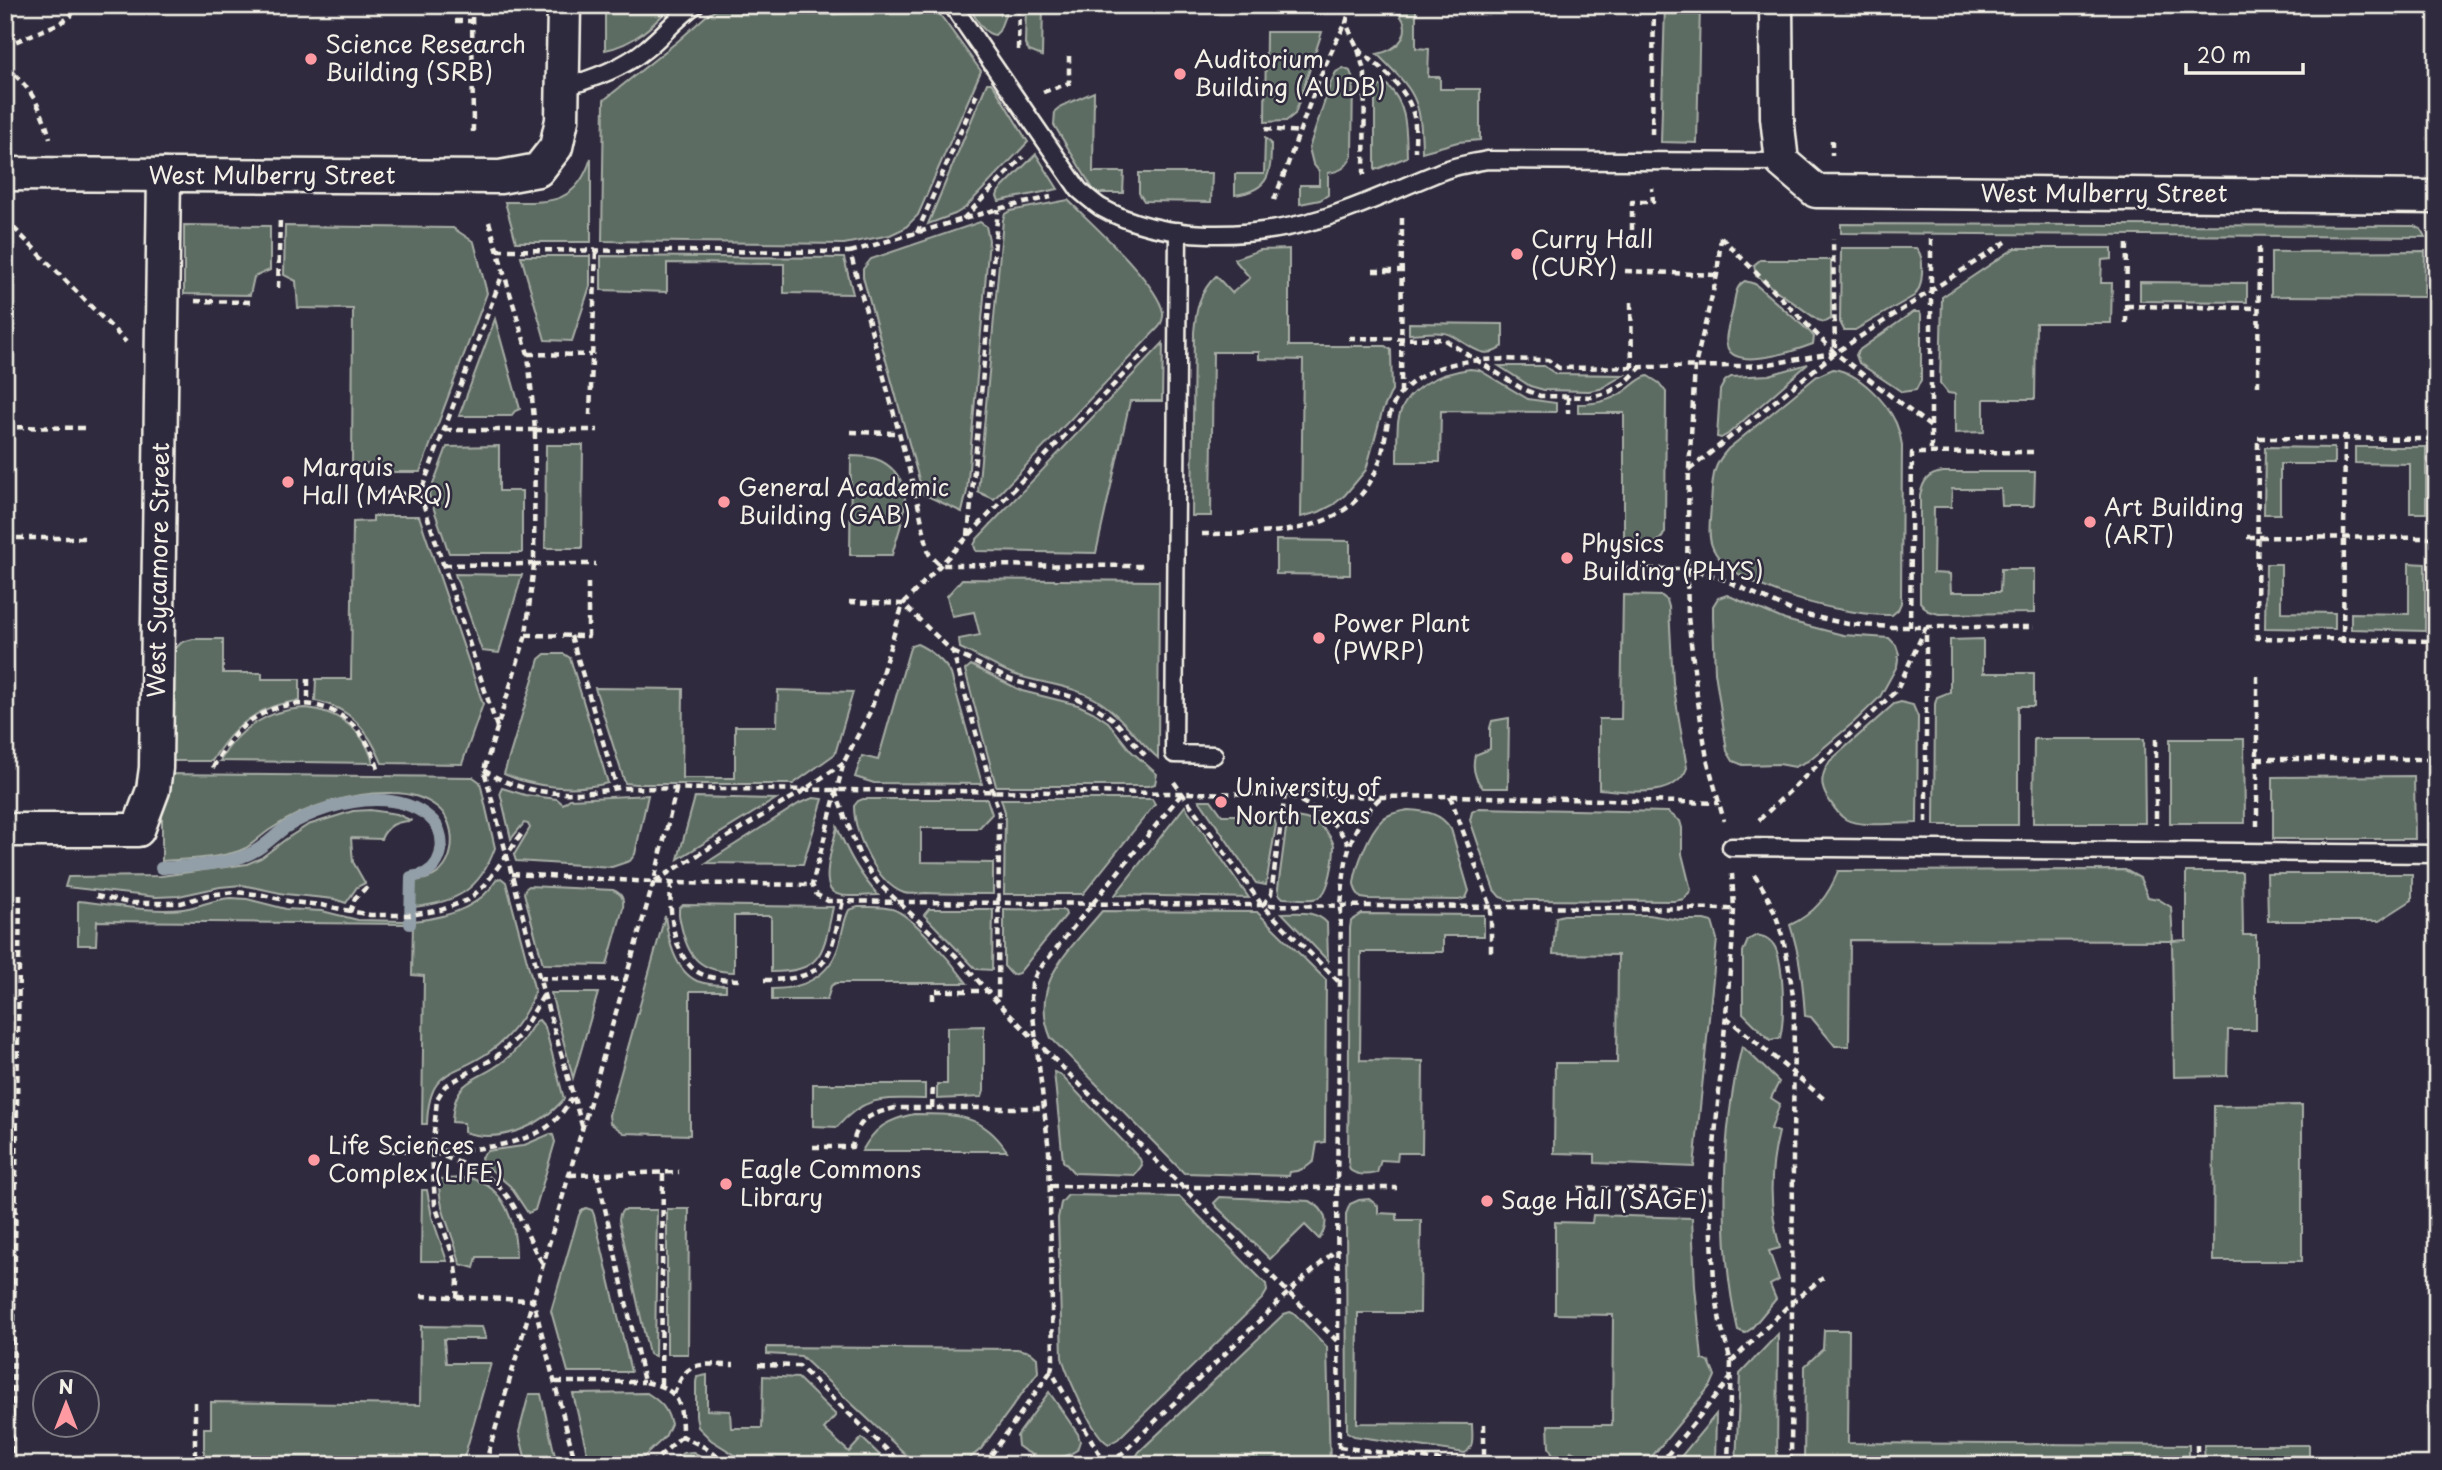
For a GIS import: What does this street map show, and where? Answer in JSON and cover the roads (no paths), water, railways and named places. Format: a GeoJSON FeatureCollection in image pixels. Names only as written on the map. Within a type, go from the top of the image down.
{"type":"FeatureCollection","features":[{"type":"Feature","properties":{"kind":"street"},"geometry":{"type":"LineString","coordinates":[[563,88],[564,5]]}},
{"type":"Feature","properties":{"kind":"street"},"geometry":{"type":"LineString","coordinates":[[1776,5],[1777,117],[1782,162]]}},
{"type":"Feature","properties":{"kind":"street","name":"West Mulberry Street"},"geometry":{"type":"LineString","coordinates":[[5,174],[500,177],[538,170],[556,147],[562,120],[563,88]]}},
{"type":"Feature","properties":{"kind":"street","name":"West Mulberry Street"},"geometry":{"type":"LineString","coordinates":[[1782,162],[1816,191],[1832,192],[2437,197]]}},
{"type":"Feature","properties":{"kind":"street","name":"West Sycamore Street"},"geometry":{"type":"LineString","coordinates":[[5,830],[138,830],[153,790],[156,768],[164,175]]}},
{"type":"Feature","properties":{"kind":"lane"},"geometry":{"type":"LineString","coordinates":[[563,88],[623,65],[644,51],[695,5]]}},
{"type":"Feature","properties":{"kind":"lane"},"geometry":{"type":"LineString","coordinates":[[952,5],[1079,190],[1099,206],[1130,220],[1178,231],[1227,233],[1303,223],[1363,204],[1447,169],[1487,160],[1782,162]]}},
{"type":"Feature","properties":{"kind":"lane"},"geometry":{"type":"LineString","coordinates":[[1178,231],[1174,754],[1214,755]]}},
{"type":"Feature","properties":{"kind":"lane"},"geometry":{"type":"LineString","coordinates":[[1731,847],[2435,854]]}},
{"type":"Feature","properties":{"kind":"waterway"},"geometry":{"type":"LineString","coordinates":[[161,868],[210,864],[246,856],[295,822],[341,805],[376,800],[397,802],[430,818],[439,831],[442,847],[432,868],[424,874],[411,877],[410,924]]}},
{"type":"Feature","properties":{"kind":"place","name":"Science Research Building (SRB)"},"geometry":{"type":"Point","coordinates":[311,59]}},
{"type":"Feature","properties":{"kind":"place","name":"Auditorium Building (AUDB)"},"geometry":{"type":"Point","coordinates":[1180,74]}},
{"type":"Feature","properties":{"kind":"place","name":"Curry Hall (CURY)"},"geometry":{"type":"Point","coordinates":[1517,254]}},
{"type":"Feature","properties":{"kind":"place","name":"Marquis Hall (MARQ)"},"geometry":{"type":"Point","coordinates":[288,482]}},
{"type":"Feature","properties":{"kind":"place","name":"General Academic Building (GAB)"},"geometry":{"type":"Point","coordinates":[724,502]}},
{"type":"Feature","properties":{"kind":"place","name":"Art Building (ART)"},"geometry":{"type":"Point","coordinates":[2090,522]}},
{"type":"Feature","properties":{"kind":"place","name":"Physics Building (PHYS)"},"geometry":{"type":"Point","coordinates":[1567,558]}},
{"type":"Feature","properties":{"kind":"place","name":"Power Plant (PWRP)"},"geometry":{"type":"Point","coordinates":[1319,638]}},
{"type":"Feature","properties":{"kind":"place","name":"University of North Texas"},"geometry":{"type":"Point","coordinates":[1221,802]}},
{"type":"Feature","properties":{"kind":"place","name":"Life Sciences Complex (LIFE)"},"geometry":{"type":"Point","coordinates":[314,1160]}},
{"type":"Feature","properties":{"kind":"place","name":"Eagle Commons Library"},"geometry":{"type":"Point","coordinates":[726,1184]}},
{"type":"Feature","properties":{"kind":"place","name":"Sage Hall (SAGE)"},"geometry":{"type":"Point","coordinates":[1487,1201]}}]}
